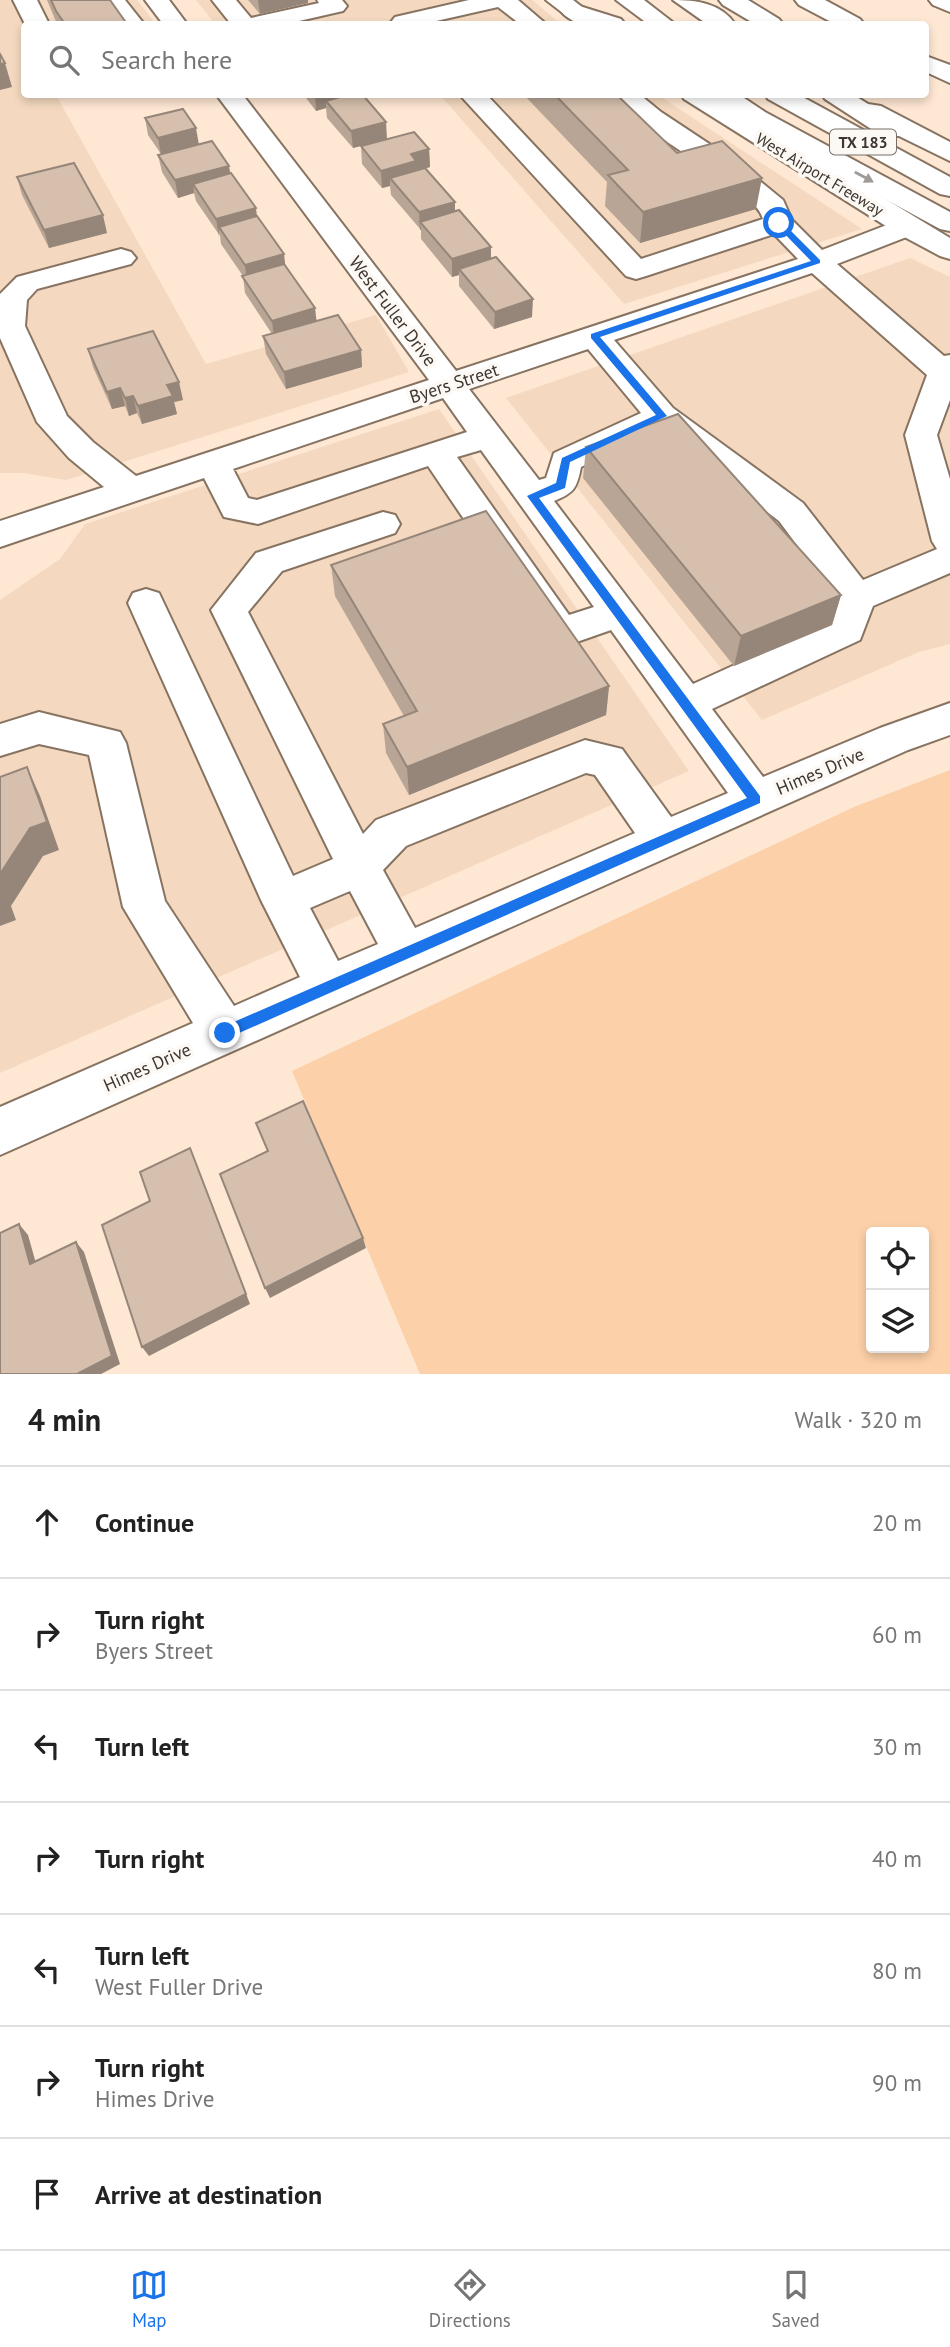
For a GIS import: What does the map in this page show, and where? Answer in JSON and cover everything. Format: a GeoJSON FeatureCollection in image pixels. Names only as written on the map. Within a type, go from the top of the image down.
{"type":"FeatureCollection","features":[{"type":"Feature","properties":{"kind":"main road"},"geometry":{"type":"LineString","coordinates":[[25,0],[36,21]]}},
{"type":"Feature","properties":{"kind":"main road"},"geometry":{"type":"LineString","coordinates":[[113,0],[130,21]]}},
{"type":"Feature","properties":{"kind":"main road"},"geometry":{"type":"LineString","coordinates":[[156,0],[173,21]]}},
{"type":"Feature","properties":{"kind":"main road"},"geometry":{"type":"LineString","coordinates":[[224,0],[241,21]]}},
{"type":"Feature","properties":{"kind":"main road"},"geometry":{"type":"LineString","coordinates":[[270,21],[335,6],[329,0]]}},
{"type":"Feature","properties":{"kind":"main road"},"geometry":{"type":"LineString","coordinates":[[407,21],[501,0],[530,21]]}},
{"type":"Feature","properties":{"kind":"main road"},"geometry":{"type":"LineString","coordinates":[[628,0],[659,21]]}},
{"type":"Feature","properties":{"kind":"main road"},"geometry":{"type":"LineString","coordinates":[[685,0],[718,21]]}},
{"type":"Feature","properties":{"kind":"main road"},"geometry":{"type":"LineString","coordinates":[[731,0],[766,21]]}},
{"type":"Feature","properties":{"kind":"main road"},"geometry":{"type":"LineString","coordinates":[[807,0],[846,21]]}},
{"type":"Feature","properties":{"kind":"main road"},"geometry":{"type":"LineString","coordinates":[[941,0],[950,5]]}},
{"type":"Feature","properties":{"kind":"main road"},"geometry":{"type":"LineString","coordinates":[[574,12],[603,21]]}},
{"type":"Feature","properties":{"kind":"main road"},"geometry":{"type":"LineString","coordinates":[[929,64],[950,75]]}},
{"type":"Feature","properties":{"kind":"main road","name":"West Fuller Drive"},"geometry":{"type":"LineString","coordinates":[[231,98],[449,384],[756,799]]}},
{"type":"Feature","properties":{"kind":"main road"},"geometry":{"type":"LineString","coordinates":[[475,98],[635,270],[779,223]]}},
{"type":"Feature","properties":{"kind":"main road"},"geometry":{"type":"LineString","coordinates":[[628,98],[652,118],[728,169],[773,206],[779,223],[817,262],[947,369],[921,435],[950,541]]}},
{"type":"Feature","properties":{"kind":"main road","name":"West Airport Freeway"},"geometry":{"type":"LineString","coordinates":[[699,98],[907,227],[950,250]]}},
{"type":"Feature","properties":{"kind":"main road"},"geometry":{"type":"LineString","coordinates":[[726,98],[756,118],[950,223]]}},
{"type":"Feature","properties":{"kind":"main road","name":"TX 183"},"geometry":{"type":"LineString","coordinates":[[784,98],[950,188]]}},
{"type":"Feature","properties":{"kind":"main road"},"geometry":{"type":"LineString","coordinates":[[840,98],[950,167]]}},
{"type":"Feature","properties":{"kind":"main road"},"geometry":{"type":"LineString","coordinates":[[849,98],[950,153]]}},
{"type":"Feature","properties":{"kind":"main road","name":"Byers Street"},"geometry":{"type":"LineString","coordinates":[[0,534],[817,262],[907,227]]}},
{"type":"Feature","properties":{"kind":"main road"},"geometry":{"type":"LineString","coordinates":[[121,258],[27,283],[12,298],[10,326],[54,422],[81,450],[131,491]]}},
{"type":"Feature","properties":{"kind":"main road"},"geometry":{"type":"LineString","coordinates":[[594,336],[662,416],[791,512],[857,598]]}},
{"type":"Feature","properties":{"kind":"main road"},"geometry":{"type":"LineString","coordinates":[[532,496],[561,485],[566,461],[662,416]]}},
{"type":"Feature","properties":{"kind":"main road"},"geometry":{"type":"LineString","coordinates":[[213,463],[236,508],[258,512],[488,437]]}},
{"type":"Feature","properties":{"kind":"main road"},"geometry":{"type":"LineString","coordinates":[[436,453],[556,626],[571,630],[618,613]]}},
{"type":"Feature","properties":{"kind":"main road"},"geometry":{"type":"LineString","coordinates":[[383,524],[269,562],[229,610],[359,867],[406,953]]}},
{"type":"Feature","properties":{"kind":"main road"},"geometry":{"type":"LineString","coordinates":[[517,570],[572,550]]}},
{"type":"Feature","properties":{"kind":"main road"},"geometry":{"type":"LineString","coordinates":[[686,704],[847,630],[857,598],[950,558]]}},
{"type":"Feature","properties":{"kind":"main road"},"geometry":{"type":"LineString","coordinates":[[146,603],[284,900],[328,987]]}},
{"type":"Feature","properties":{"kind":"main road","name":"Himes Drive"},"geometry":{"type":"LineString","coordinates":[[0,1131],[894,739],[950,719]]}},
{"type":"Feature","properties":{"kind":"main road"},"geometry":{"type":"LineString","coordinates":[[0,740],[39,728],[106,744],[145,907],[225,1033]]}},
{"type":"Feature","properties":{"kind":"main road"},"geometry":{"type":"LineString","coordinates":[[284,900],[359,867],[391,833],[585,756],[608,761],[663,840]]}},
{"type":"Feature","properties":{"kind":"shaded area"},"geometry":{"type":"Polygon","coordinates":[[[0,0],[137,0],[154,21],[21,21],[21,98],[58,98],[206,364],[376,315],[409,372],[66,480],[23,473],[0,473],[0,0]]]}},
{"type":"Feature","properties":{"kind":"shaded area"},"geometry":{"type":"Polygon","coordinates":[[[196,0],[532,0],[557,21],[213,21],[196,0]]]}},
{"type":"Feature","properties":{"kind":"shaded area"},"geometry":{"type":"Polygon","coordinates":[[[443,98],[663,98],[862,229],[624,304],[443,98]]]}},
{"type":"Feature","properties":{"kind":"shaded area"},"geometry":{"type":"Polygon","coordinates":[[[910,258],[950,277],[950,644],[919,652],[762,720],[506,398],[910,258]]]}},
{"type":"Feature","properties":{"kind":"shaded area"},"geometry":{"type":"Polygon","coordinates":[[[439,409],[689,771],[0,1073],[0,600],[60,559],[85,524],[439,409]]]}},
{"type":"Feature","properties":{"kind":"shaded area"},"geometry":{"type":"Polygon","coordinates":[[[950,770],[950,1374],[420,1374],[292,1071],[854,807],[950,770]]]}},
{"type":"Feature","properties":{"kind":"building"},"geometry":{"type":"Polygon","coordinates":[[[51,0],[110,0],[125,21],[63,21],[51,0]]]}},
{"type":"Feature","properties":{"kind":"building"},"geometry":{"type":"Polygon","coordinates":[[[336,98],[365,98],[386,122],[351,131],[326,101],[336,98]]]}},
{"type":"Feature","properties":{"kind":"building"},"geometry":{"type":"Polygon","coordinates":[[[558,98],[620,98],[677,153],[722,141],[762,178],[643,212],[608,175],[628,170],[558,98]]]}},
{"type":"Feature","properties":{"kind":"building"},"geometry":{"type":"Polygon","coordinates":[[[183,109],[196,128],[158,138],[145,118],[183,109]]]}},
{"type":"Feature","properties":{"kind":"building"},"geometry":{"type":"Polygon","coordinates":[[[414,132],[429,149],[411,154],[416,161],[381,171],[361,146],[414,132]]]}},
{"type":"Feature","properties":{"kind":"building"},"geometry":{"type":"Polygon","coordinates":[[[212,141],[229,166],[175,180],[158,155],[212,141]]]}},
{"type":"Feature","properties":{"kind":"building"},"geometry":{"type":"Polygon","coordinates":[[[74,163],[103,215],[44,230],[17,177],[74,163]]]}},
{"type":"Feature","properties":{"kind":"building"},"geometry":{"type":"Polygon","coordinates":[[[425,168],[455,202],[419,212],[390,178],[425,168]]]}},
{"type":"Feature","properties":{"kind":"building"},"geometry":{"type":"Polygon","coordinates":[[[231,173],[256,208],[216,219],[193,184],[231,173]]]}},
{"type":"Feature","properties":{"kind":"building"},"geometry":{"type":"Polygon","coordinates":[[[459,210],[491,247],[452,259],[420,222],[459,210]]]}},
{"type":"Feature","properties":{"kind":"building"},"geometry":{"type":"Polygon","coordinates":[[[257,216],[284,254],[245,265],[219,227],[257,216]]]}},
{"type":"Feature","properties":{"kind":"building"},"geometry":{"type":"Polygon","coordinates":[[[496,257],[533,299],[495,312],[459,269],[496,257]]]}},
{"type":"Feature","properties":{"kind":"building"},"geometry":{"type":"Polygon","coordinates":[[[284,264],[315,308],[272,321],[242,276],[284,264]]]}},
{"type":"Feature","properties":{"kind":"building"},"geometry":{"type":"Polygon","coordinates":[[[338,315],[361,350],[284,372],[263,336],[338,315]]]}},
{"type":"Feature","properties":{"kind":"building"},"geometry":{"type":"Polygon","coordinates":[[[153,331],[179,382],[167,385],[173,396],[138,406],[133,396],[125,398],[120,388],[107,392],[88,349],[153,331]]]}},
{"type":"Feature","properties":{"kind":"building"},"geometry":{"type":"Polygon","coordinates":[[[678,414],[841,595],[741,636],[586,447],[678,414]]]}},
{"type":"Feature","properties":{"kind":"building"},"geometry":{"type":"Polygon","coordinates":[[[486,511],[609,686],[407,767],[383,724],[417,711],[331,565],[486,511]]]}},
{"type":"Feature","properties":{"kind":"building"},"geometry":{"type":"Polygon","coordinates":[[[27,767],[47,822],[30,828],[0,874],[0,777],[27,767]]]}},
{"type":"Feature","properties":{"kind":"building"},"geometry":{"type":"Polygon","coordinates":[[[303,1101],[363,1238],[265,1288],[220,1174],[268,1151],[256,1123],[303,1101]]]}},
{"type":"Feature","properties":{"kind":"building"},"geometry":{"type":"Polygon","coordinates":[[[190,1148],[246,1294],[142,1347],[102,1225],[150,1201],[140,1172],[190,1148]]]}},
{"type":"Feature","properties":{"kind":"building"},"geometry":{"type":"Polygon","coordinates":[[[19,1224],[30,1264],[76,1242],[112,1356],[77,1374],[0,1374],[0,1233],[19,1224]]]}},
{"type":"Feature","properties":{"kind":"route"},"geometry":{"type":"LineString","coordinates":[[225,1033],[756,799],[532,496],[561,485],[566,461],[662,416],[594,336],[817,262],[779,223]]}}]}
